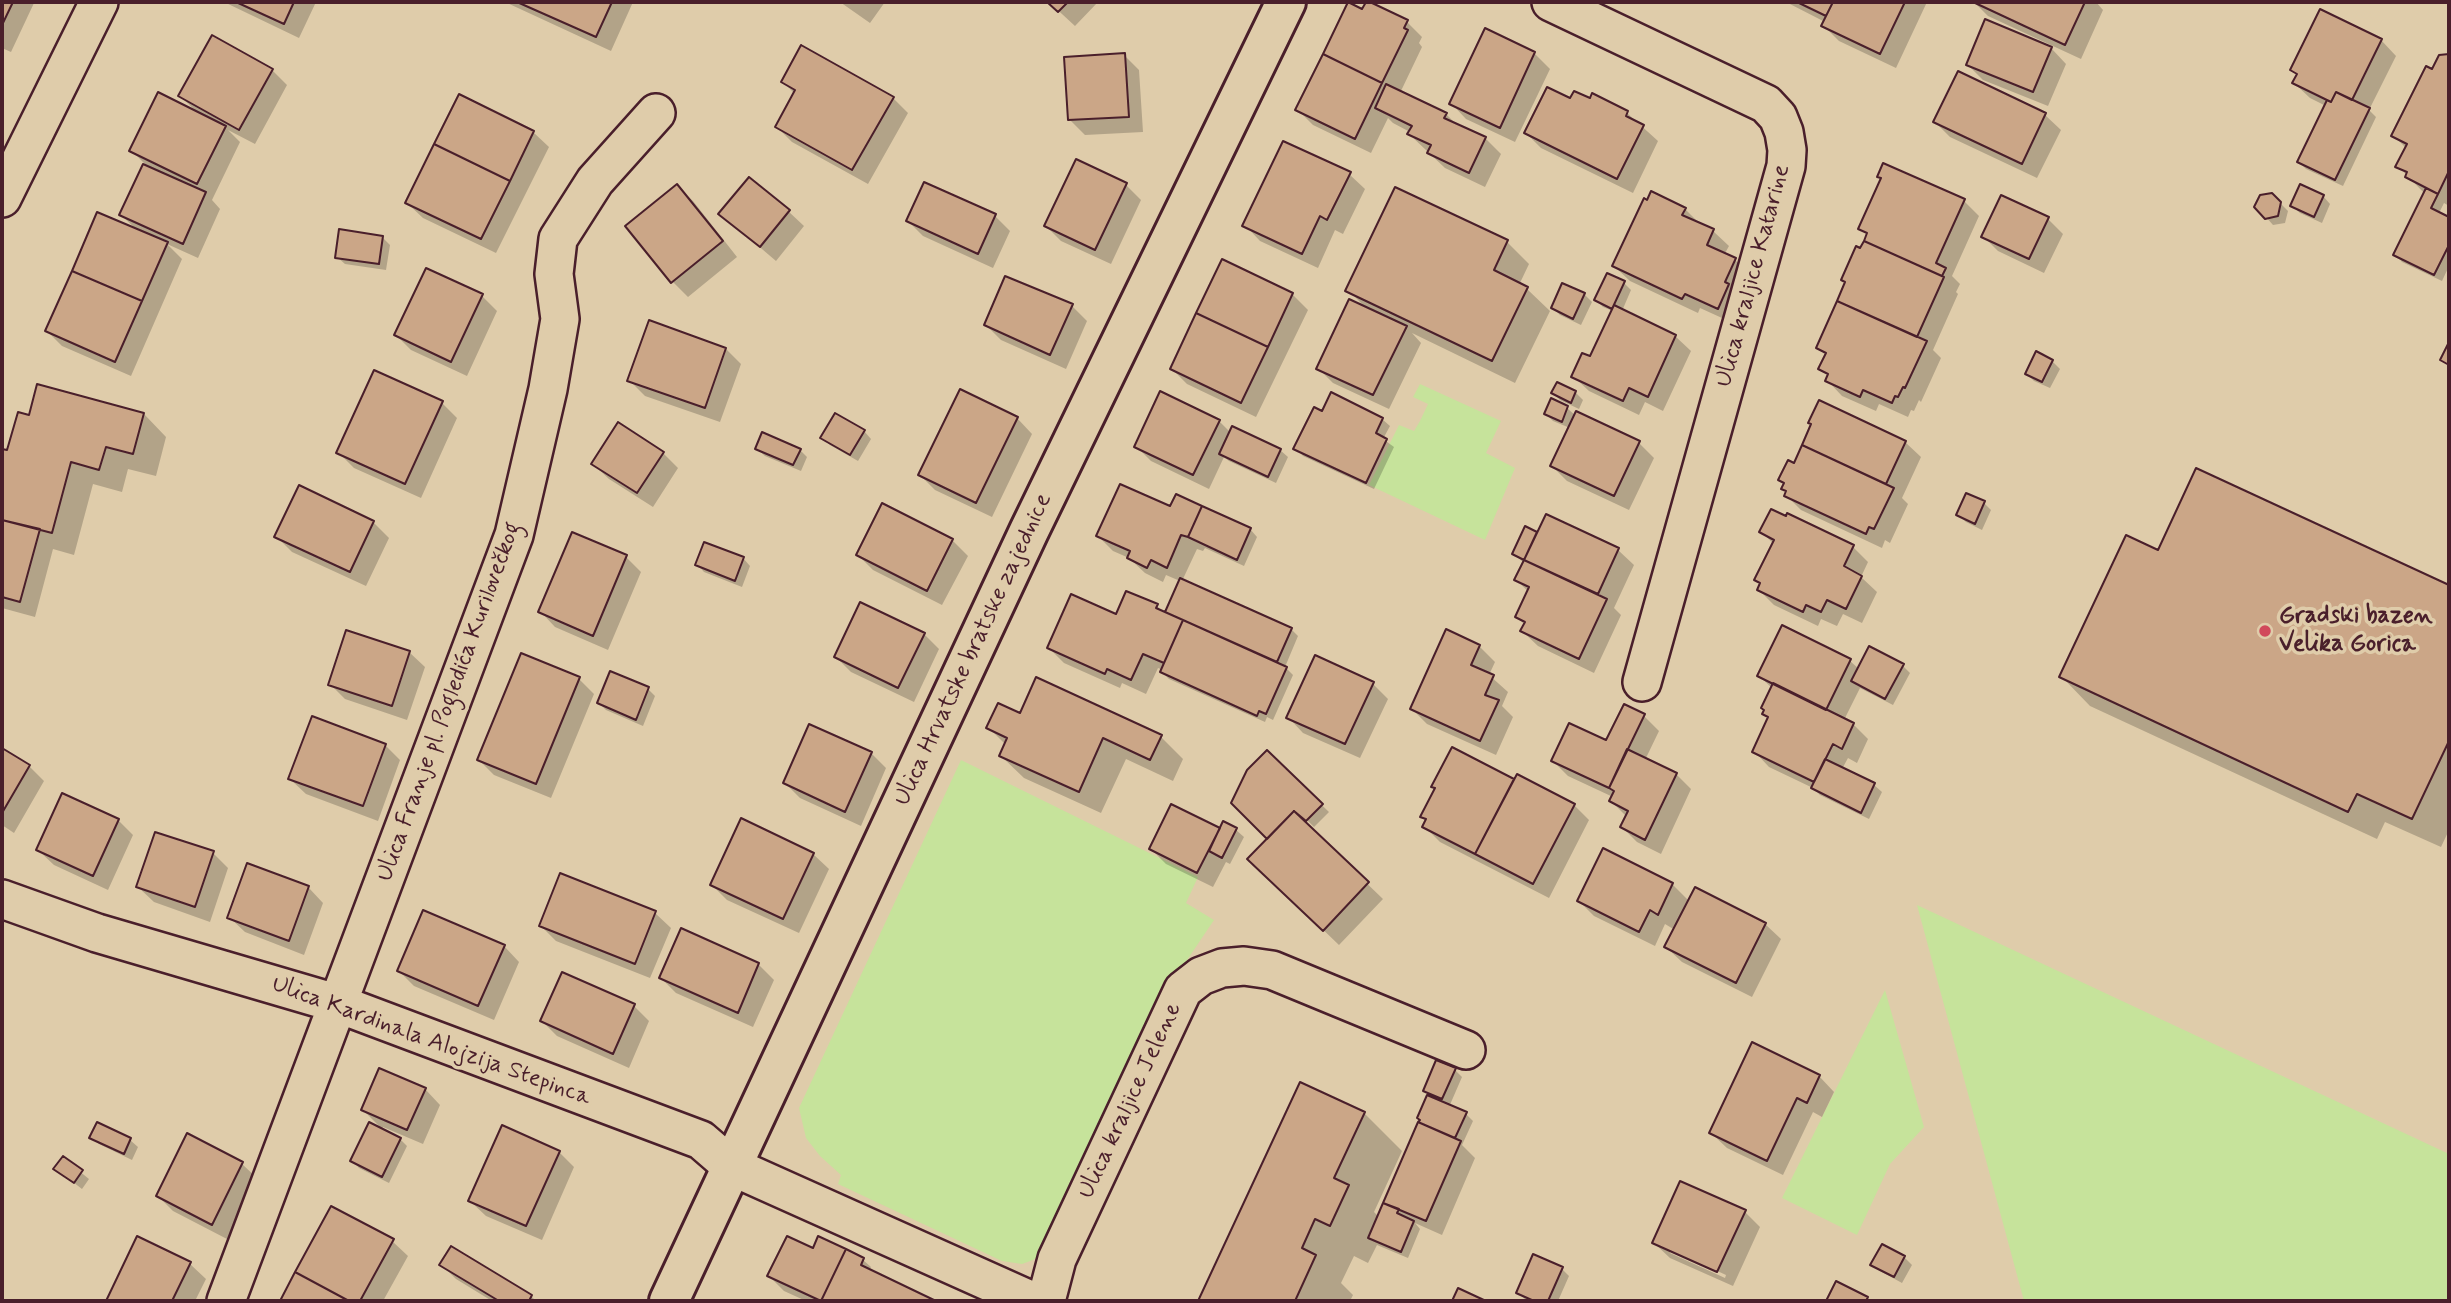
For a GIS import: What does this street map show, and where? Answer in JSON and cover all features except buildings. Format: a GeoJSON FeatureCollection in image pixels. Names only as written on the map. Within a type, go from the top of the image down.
{"type":"FeatureCollection","features":[{"type":"Feature","properties":{"kind":"street"},"geometry":{"type":"LineString","coordinates":[[2,198],[99,2]]}},
{"type":"Feature","properties":{"kind":"street","name":"Ulica Hrvatske bratske zajednice"},"geometry":{"type":"LineString","coordinates":[[670,1301],[1029,531],[1286,2]]}},
{"type":"Feature","properties":{"kind":"street","name":"Ulica kraljice Katarine"},"geometry":{"type":"LineString","coordinates":[[1551,2],[1766,104],[1778,117],[1787,150],[1786,166],[1642,682]]}},
{"type":"Feature","properties":{"kind":"street","name":"Ulica Franje pl. Pogledića Kurilovečkog"},"geometry":{"type":"LineString","coordinates":[[226,1301],[514,535],[548,389],[560,319],[554,274],[558,239],[595,181],[656,113]]}},
{"type":"Feature","properties":{"kind":"street","name":"Ulica Kardinala Alojzija Stepinca"},"geometry":{"type":"LineString","coordinates":[[2,899],[97,933],[339,1004],[701,1140],[731,1166]]}},
{"type":"Feature","properties":{"kind":"street","name":"Ulica kraljice Jelene"},"geometry":{"type":"LineString","coordinates":[[1046,1301],[1057,1259],[1183,990],[1201,976],[1222,968],[1244,966],[1272,970],[1466,1050]]}},
{"type":"Feature","properties":{"kind":"street"},"geometry":{"type":"LineString","coordinates":[[731,1166],[1032,1301]]}},
{"type":"Feature","properties":{"kind":"green space"},"geometry":{"type":"Polygon","coordinates":[[[1420,384],[1501,421],[1486,453],[1515,468],[1485,540],[1369,485],[1399,425],[1414,431],[1420,421],[1428,404],[1413,397],[1420,384]]]}},
{"type":"Feature","properties":{"kind":"green space"},"geometry":{"type":"Polygon","coordinates":[[[961,760],[1198,877],[1186,903],[1214,920],[1173,981],[1040,1255],[1022,1264],[1002,1261],[838,1184],[841,1175],[820,1156],[806,1138],[799,1108],[961,760]]]}},
{"type":"Feature","properties":{"kind":"green space"},"geometry":{"type":"Polygon","coordinates":[[[1917,905],[2449,1154],[2449,1301],[2024,1301],[1917,905]]]}},
{"type":"Feature","properties":{"kind":"green space"},"geometry":{"type":"Polygon","coordinates":[[[1885,990],[1924,1127],[1890,1164],[1857,1235],[1782,1198],[1885,990]]]}},
{"type":"Feature","properties":{"kind":"place","name":"Gradski bazen Velika Gorica"},"geometry":{"type":"Point","coordinates":[2265,631]}}]}
